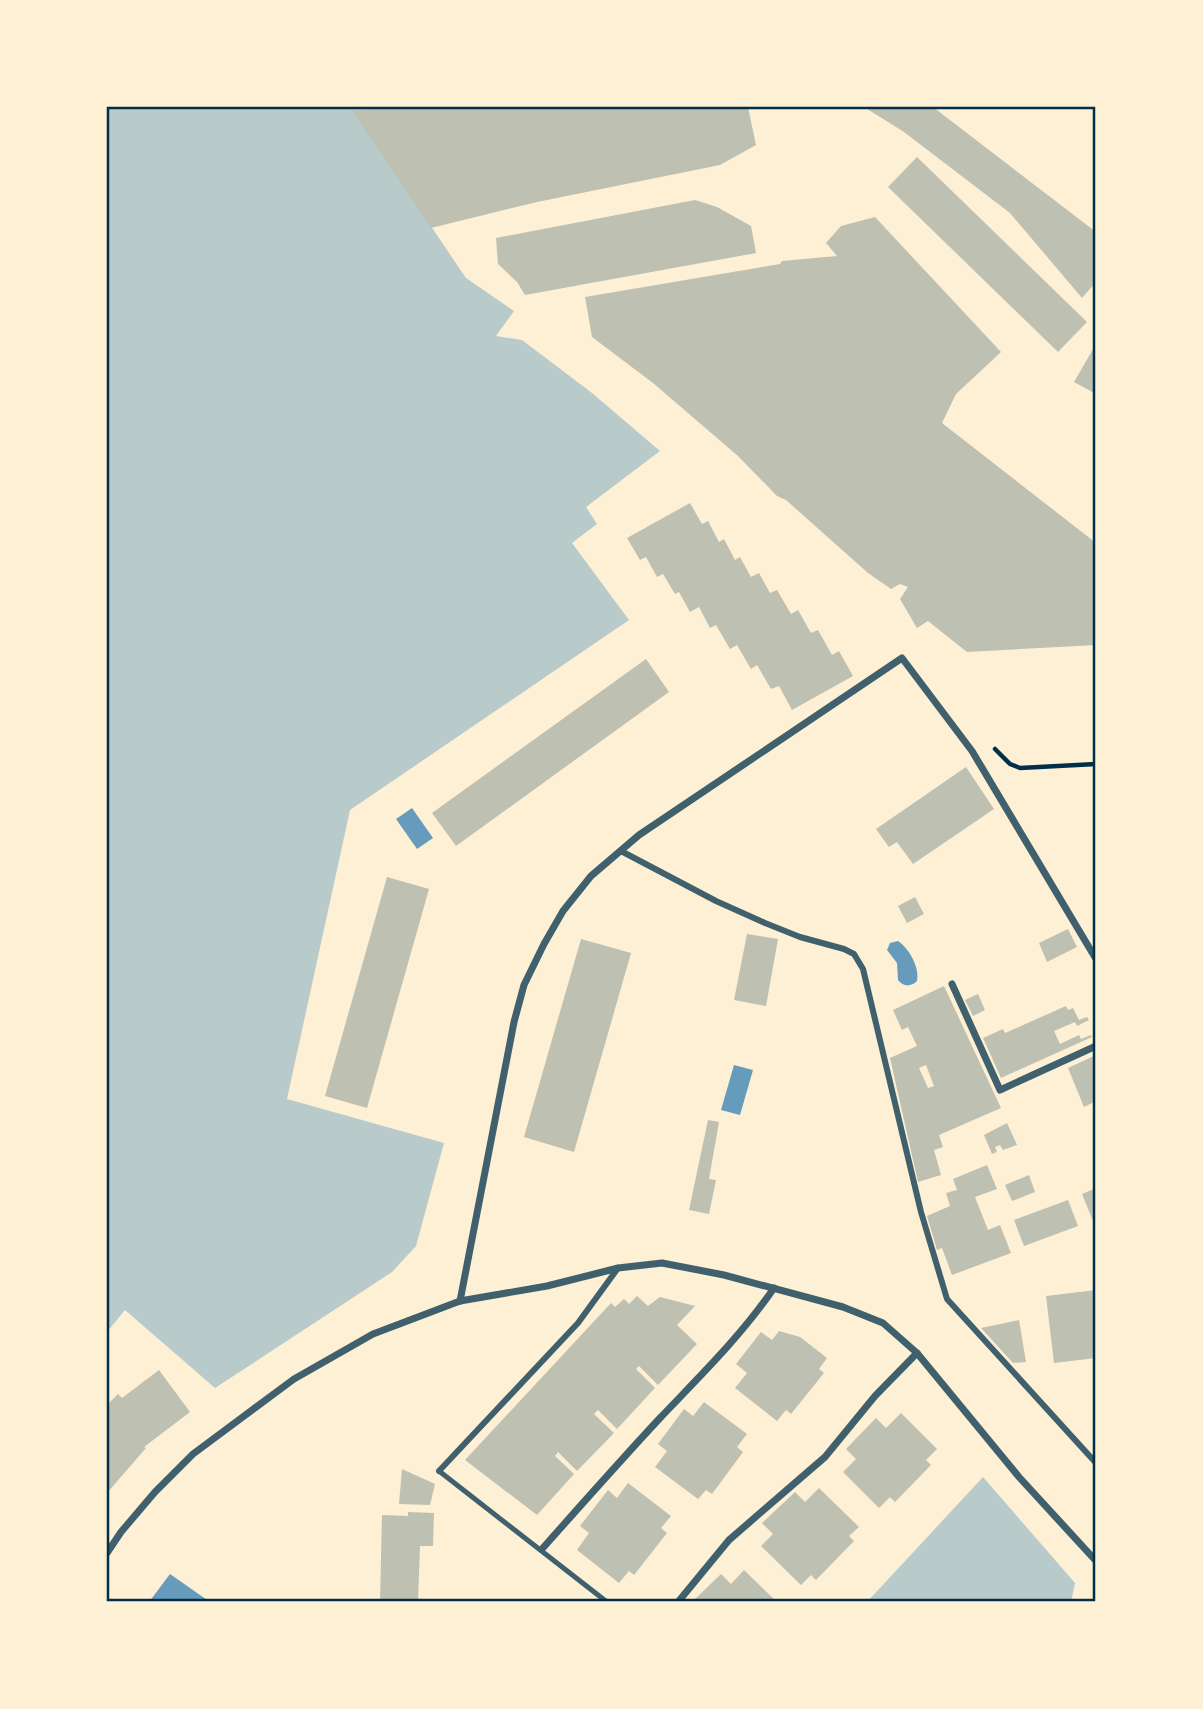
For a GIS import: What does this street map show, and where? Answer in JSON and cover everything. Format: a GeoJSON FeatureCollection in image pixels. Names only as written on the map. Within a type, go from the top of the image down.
{"type":"FeatureCollection","features":[{"type":"Feature","properties":{"kind":"street"},"geometry":{"type":"LineString","coordinates":[[460,1301],[514,1023],[524,985],[563,911],[591,876],[639,835],[902,658],[972,751],[1096,959]]}},
{"type":"Feature","properties":{"kind":"street"},"geometry":{"type":"LineString","coordinates":[[621,851],[716,901],[765,923],[854,954],[863,969],[921,1212],[947,1299],[1096,1463]]}},
{"type":"Feature","properties":{"kind":"street"},"geometry":{"type":"LineString","coordinates":[[952,984],[1000,1090],[1096,1046]]}},
{"type":"Feature","properties":{"kind":"street"},"geometry":{"type":"LineString","coordinates":[[107,1553],[146,1502],[193,1454],[293,1379],[373,1334],[460,1301],[547,1286],[618,1268],[662,1263],[774,1288],[865,1314],[896,1332],[917,1353],[1019,1477],[1096,1561]]}},
{"type":"Feature","properties":{"kind":"street"},"geometry":{"type":"LineString","coordinates":[[439,1471],[578,1323],[618,1268]]}},
{"type":"Feature","properties":{"kind":"street"},"geometry":{"type":"LineString","coordinates":[[542,1549],[608,1473],[717,1358],[759,1310],[774,1288]]}},
{"type":"Feature","properties":{"kind":"street"},"geometry":{"type":"LineString","coordinates":[[678,1602],[729,1540],[825,1457],[876,1396],[917,1353]]}},
{"type":"Feature","properties":{"kind":"lane"},"geometry":{"type":"LineString","coordinates":[[439,1471],[607,1602]]}},
{"type":"Feature","properties":{"kind":"path"},"geometry":{"type":"LineString","coordinates":[[993,747],[1010,764],[1020,768],[1096,764]]}},
{"type":"Feature","properties":{"kind":"shaded area"},"geometry":{"type":"Polygon","coordinates":[[[107,107],[373,107],[353,111],[466,278],[514,311],[496,336],[522,340],[592,393],[660,451],[586,507],[597,524],[572,543],[629,620],[350,810],[287,1099],[444,1143],[416,1246],[392,1272],[215,1388],[125,1310],[107,1332],[107,107]]]}},
{"type":"Feature","properties":{"kind":"shaded area"},"geometry":{"type":"Polygon","coordinates":[[[983,1477],[1075,1583],[1071,1602],[867,1602],[983,1477]]]}},
{"type":"Feature","properties":{"kind":"water"},"geometry":{"type":"Polygon","coordinates":[[[412,808],[433,838],[417,849],[396,819],[412,808]]]}},
{"type":"Feature","properties":{"kind":"water"},"geometry":{"type":"Polygon","coordinates":[[[898,941],[910,953],[917,970],[917,981],[910,985],[902,984],[898,980],[897,963],[887,950],[890,943],[898,941]]]}},
{"type":"Feature","properties":{"kind":"water"},"geometry":{"type":"Polygon","coordinates":[[[734,1065],[753,1070],[740,1115],[721,1110],[734,1065]]]}},
{"type":"Feature","properties":{"kind":"water"},"geometry":{"type":"Polygon","coordinates":[[[170,1574],[210,1602],[149,1602],[170,1574]]]}},
{"type":"Feature","properties":{"kind":"building"},"geometry":{"type":"Polygon","coordinates":[[[375,107],[748,107],[756,145],[720,165],[537,202],[431,228],[352,111],[375,107]]]}},
{"type":"Feature","properties":{"kind":"building"},"geometry":{"type":"Polygon","coordinates":[[[864,107],[933,107],[1096,232],[1096,282],[1082,298],[1010,213],[904,132],[864,107]]]}},
{"type":"Feature","properties":{"kind":"building"},"geometry":{"type":"Polygon","coordinates":[[[917,157],[1087,322],[1058,352],[888,187],[917,157]]]}},
{"type":"Feature","properties":{"kind":"building"},"geometry":{"type":"Polygon","coordinates":[[[695,200],[717,207],[751,226],[756,253],[525,295],[517,282],[498,264],[496,238],[695,200]]]}},
{"type":"Feature","properties":{"kind":"building"},"geometry":{"type":"Polygon","coordinates":[[[875,217],[1001,352],[956,394],[942,423],[1096,543],[1096,645],[967,652],[928,621],[917,628],[900,599],[908,587],[900,584],[891,589],[868,573],[786,500],[777,496],[738,456],[653,383],[592,337],[585,297],[780,264],[782,261],[837,256],[826,243],[841,226],[875,217]]]}},
{"type":"Feature","properties":{"kind":"building"},"geometry":{"type":"Polygon","coordinates":[[[1096,344],[1096,394],[1074,382],[1096,344]]]}},
{"type":"Feature","properties":{"kind":"building"},"geometry":{"type":"Polygon","coordinates":[[[690,503],[702,524],[708,521],[719,542],[724,539],[735,560],[740,557],[751,577],[759,573],[770,593],[777,590],[791,614],[798,610],[811,633],[818,630],[832,655],[839,651],[853,676],[792,710],[779,686],[771,689],[757,665],[751,669],[737,645],[730,649],[716,625],[710,628],[699,607],[690,612],[679,592],[675,594],[663,574],[657,577],[646,557],[640,560],[627,538],[690,503]]]}},
{"type":"Feature","properties":{"kind":"building"},"geometry":{"type":"Polygon","coordinates":[[[646,659],[669,692],[456,846],[432,813],[646,659]]]}},
{"type":"Feature","properties":{"kind":"building"},"geometry":{"type":"Polygon","coordinates":[[[966,767],[994,809],[913,864],[897,842],[889,847],[876,829],[966,767]]]}},
{"type":"Feature","properties":{"kind":"building"},"geometry":{"type":"Polygon","coordinates":[[[387,877],[429,889],[367,1108],[325,1096],[387,877]]]}},
{"type":"Feature","properties":{"kind":"building"},"geometry":{"type":"Polygon","coordinates":[[[915,897],[924,914],[907,923],[898,906],[915,897]]]}},
{"type":"Feature","properties":{"kind":"building"},"geometry":{"type":"Polygon","coordinates":[[[1068,929],[1077,947],[1047,962],[1039,943],[1068,929]]]}},
{"type":"Feature","properties":{"kind":"building"},"geometry":{"type":"Polygon","coordinates":[[[747,934],[778,939],[766,1006],[734,1000],[747,934]]]}},
{"type":"Feature","properties":{"kind":"building"},"geometry":{"type":"Polygon","coordinates":[[[581,939],[631,953],[574,1152],[524,1137],[581,939]]]}},
{"type":"Feature","properties":{"kind":"building"},"geometry":{"type":"Polygon","coordinates":[[[944,986],[1001,1108],[939,1135],[943,1147],[934,1150],[941,1175],[918,1182],[890,1058],[917,1046],[908,1027],[902,1030],[893,1010],[944,986]],[[926,1065],[919,1068],[928,1088],[934,1086],[926,1065]]]}},
{"type":"Feature","properties":{"kind":"building"},"geometry":{"type":"Polygon","coordinates":[[[978,994],[985,1010],[973,1016],[965,1000],[978,994]]]}},
{"type":"Feature","properties":{"kind":"building"},"geometry":{"type":"Polygon","coordinates":[[[1066,1006],[1068,1010],[1073,1008],[1079,1020],[1087,1017],[1089,1020],[1077,1026],[1075,1022],[1054,1031],[1060,1044],[1079,1035],[1081,1039],[1091,1035],[1092,1037],[1001,1078],[983,1038],[1003,1029],[1005,1033],[1066,1006]]]}},
{"type":"Feature","properties":{"kind":"building"},"geometry":{"type":"Polygon","coordinates":[[[1096,1055],[1096,1101],[1084,1107],[1068,1068],[1096,1055]]]}},
{"type":"Feature","properties":{"kind":"building"},"geometry":{"type":"Polygon","coordinates":[[[708,1120],[719,1122],[709,1179],[716,1180],[709,1214],[689,1210],[708,1120]]]}},
{"type":"Feature","properties":{"kind":"building"},"geometry":{"type":"Polygon","coordinates":[[[1007,1123],[1017,1145],[1003,1150],[1000,1145],[995,1147],[997,1152],[992,1154],[984,1135],[1007,1123]]]}},
{"type":"Feature","properties":{"kind":"building"},"geometry":{"type":"Polygon","coordinates":[[[987,1165],[997,1189],[975,1197],[988,1230],[1000,1225],[1011,1253],[952,1275],[942,1248],[937,1250],[927,1216],[950,1206],[946,1193],[957,1190],[953,1179],[987,1165]]]}},
{"type":"Feature","properties":{"kind":"building"},"geometry":{"type":"Polygon","coordinates":[[[1029,1175],[1035,1192],[1012,1201],[1005,1185],[1029,1175]]]}},
{"type":"Feature","properties":{"kind":"building"},"geometry":{"type":"Polygon","coordinates":[[[1096,1188],[1096,1220],[1093,1221],[1082,1194],[1096,1188]]]}},
{"type":"Feature","properties":{"kind":"building"},"geometry":{"type":"Polygon","coordinates":[[[1068,1200],[1078,1226],[1024,1246],[1014,1220],[1068,1200]]]}},
{"type":"Feature","properties":{"kind":"building"},"geometry":{"type":"Polygon","coordinates":[[[1096,1290],[1096,1358],[1054,1363],[1046,1296],[1096,1290]]]}},
{"type":"Feature","properties":{"kind":"building"},"geometry":{"type":"Polygon","coordinates":[[[637,1296],[648,1306],[660,1297],[695,1306],[677,1325],[697,1344],[658,1385],[639,1366],[636,1369],[655,1388],[617,1429],[598,1410],[594,1414],[614,1433],[577,1471],[558,1452],[555,1456],[574,1474],[537,1515],[465,1460],[611,1303],[615,1307],[624,1299],[629,1304],[637,1296]]]}},
{"type":"Feature","properties":{"kind":"building"},"geometry":{"type":"Polygon","coordinates":[[[1019,1320],[1026,1362],[1013,1363],[981,1328],[1019,1320]]]}},
{"type":"Feature","properties":{"kind":"building"},"geometry":{"type":"Polygon","coordinates":[[[779,1331],[800,1337],[827,1358],[819,1369],[824,1373],[791,1414],[786,1410],[777,1421],[735,1388],[747,1373],[736,1364],[761,1332],[772,1340],[779,1331]]]}},
{"type":"Feature","properties":{"kind":"building"},"geometry":{"type":"Polygon","coordinates":[[[159,1370],[190,1412],[144,1447],[146,1448],[107,1493],[107,1405],[118,1394],[122,1398],[159,1370]]]}},
{"type":"Feature","properties":{"kind":"building"},"geometry":{"type":"Polygon","coordinates":[[[704,1402],[747,1434],[737,1447],[743,1452],[712,1494],[706,1490],[698,1499],[655,1467],[667,1451],[658,1444],[684,1409],[693,1416],[704,1402]]]}},
{"type":"Feature","properties":{"kind":"building"},"geometry":{"type":"Polygon","coordinates":[[[901,1413],[937,1449],[926,1460],[931,1465],[895,1502],[890,1497],[879,1508],[843,1472],[856,1459],[846,1449],[876,1418],[886,1428],[901,1413]]]}},
{"type":"Feature","properties":{"kind":"building"},"geometry":{"type":"Polygon","coordinates":[[[402,1469],[435,1484],[430,1505],[399,1504],[402,1469]]]}},
{"type":"Feature","properties":{"kind":"building"},"geometry":{"type":"Polygon","coordinates":[[[628,1483],[671,1516],[661,1528],[667,1533],[634,1575],[629,1571],[619,1583],[577,1550],[589,1533],[580,1526],[608,1490],[617,1498],[628,1483]]]}},
{"type":"Feature","properties":{"kind":"building"},"geometry":{"type":"Polygon","coordinates":[[[819,1488],[859,1527],[849,1536],[854,1541],[816,1580],[811,1575],[801,1585],[761,1546],[773,1534],[762,1523],[795,1492],[805,1502],[819,1488]]]}},
{"type":"Feature","properties":{"kind":"building"},"geometry":{"type":"Polygon","coordinates":[[[408,1512],[434,1513],[433,1546],[420,1546],[418,1602],[380,1602],[382,1515],[408,1516],[408,1512]]]}},
{"type":"Feature","properties":{"kind":"building"},"geometry":{"type":"Polygon","coordinates":[[[744,1570],[777,1602],[692,1602],[721,1574],[731,1584],[744,1570]]]}}]}
